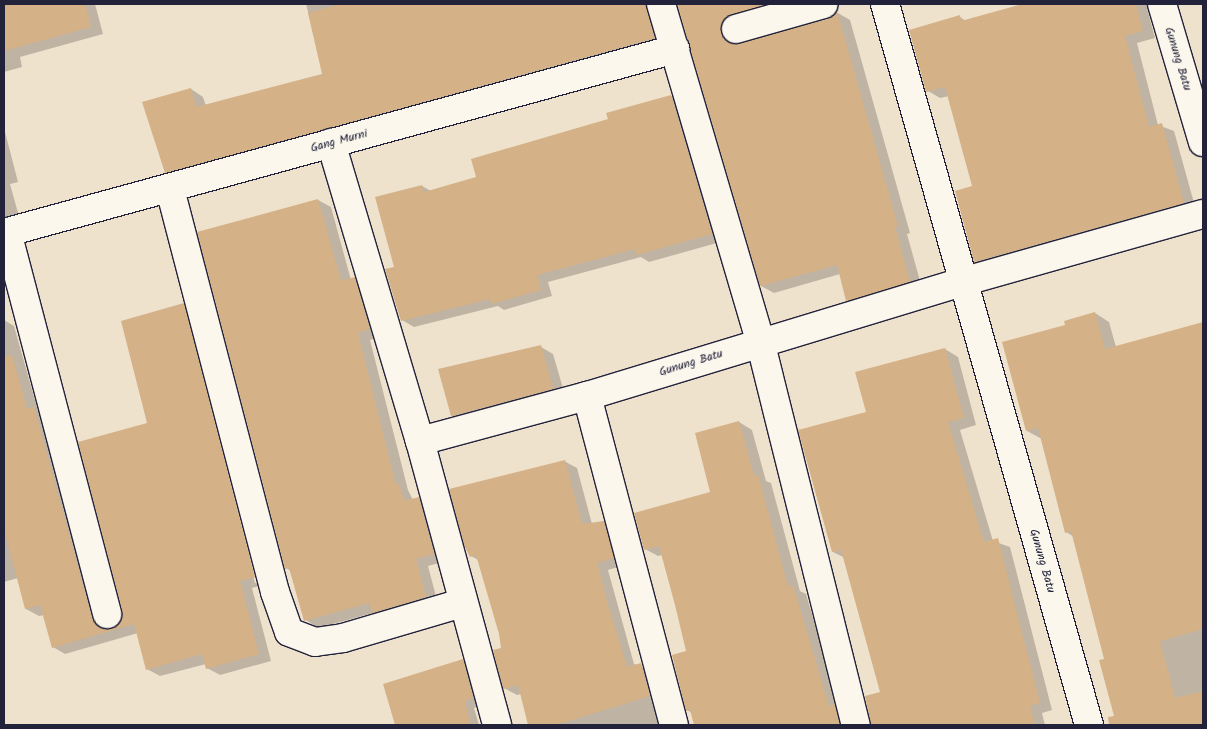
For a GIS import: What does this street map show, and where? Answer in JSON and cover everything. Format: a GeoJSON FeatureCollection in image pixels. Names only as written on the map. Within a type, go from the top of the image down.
{"type":"FeatureCollection","features":[{"type":"Feature","properties":{"kind":"street"},"geometry":{"type":"LineString","coordinates":[[661,4],[760,341],[856,725]]}},
{"type":"Feature","properties":{"kind":"street"},"geometry":{"type":"LineString","coordinates":[[736,29],[824,4]]}},
{"type":"Feature","properties":{"kind":"street","name":"Gunung Batu"},"geometry":{"type":"LineString","coordinates":[[885,4],[962,282],[1089,725]]}},
{"type":"Feature","properties":{"kind":"street","name":"Gunung Batu"},"geometry":{"type":"LineString","coordinates":[[1162,4],[1203,142]]}},
{"type":"Feature","properties":{"kind":"street","name":"Gang Murni"},"geometry":{"type":"LineString","coordinates":[[5,233],[675,49]]}},
{"type":"Feature","properties":{"kind":"street"},"geometry":{"type":"LineString","coordinates":[[330,143],[420,441],[462,603],[498,725]]}},
{"type":"Feature","properties":{"kind":"street"},"geometry":{"type":"LineString","coordinates":[[170,189],[275,592],[288,632],[315,642],[343,638],[462,603]]}},
{"type":"Feature","properties":{"kind":"street","name":"Gunung Batu"},"geometry":{"type":"LineString","coordinates":[[420,441],[587,396],[760,341],[1203,214]]}},
{"type":"Feature","properties":{"kind":"street"},"geometry":{"type":"LineString","coordinates":[[5,233],[107,614]]}},
{"type":"Feature","properties":{"kind":"street"},"geometry":{"type":"LineString","coordinates":[[587,396],[674,725]]}},
{"type":"Feature","properties":{"kind":"building"},"geometry":{"type":"Polygon","coordinates":[[[4,4],[85,4],[91,27],[4,51],[4,4]]]}},
{"type":"Feature","properties":{"kind":"building"},"geometry":{"type":"Polygon","coordinates":[[[341,4],[646,4],[655,38],[165,173],[142,102],[191,88],[196,107],[322,74],[308,13],[341,4]]]}},
{"type":"Feature","properties":{"kind":"building"},"geometry":{"type":"Polygon","coordinates":[[[677,4],[768,4],[724,19],[721,34],[733,44],[828,19],[837,11],[898,226],[895,227],[910,282],[846,301],[837,265],[760,286],[677,4]]]}},
{"type":"Feature","properties":{"kind":"building"},"geometry":{"type":"Polygon","coordinates":[[[1023,4],[1136,4],[1143,31],[1125,36],[1149,127],[1162,123],[1184,203],[974,262],[955,191],[972,186],[945,87],[926,92],[909,30],[960,15],[961,21],[1023,4]]]}},
{"type":"Feature","properties":{"kind":"building"},"geometry":{"type":"Polygon","coordinates":[[[671,95],[712,234],[636,255],[635,249],[537,275],[541,290],[491,304],[490,299],[401,321],[385,269],[394,267],[375,197],[422,185],[424,192],[476,177],[471,159],[608,119],[606,113],[671,95]]]}},
{"type":"Feature","properties":{"kind":"building"},"geometry":{"type":"Polygon","coordinates":[[[318,199],[341,281],[355,277],[370,329],[358,333],[396,485],[399,484],[404,501],[419,497],[434,554],[416,559],[426,597],[372,613],[369,603],[304,621],[289,568],[285,569],[197,232],[318,199]]]}},
{"type":"Feature","properties":{"kind":"building"},"geometry":{"type":"Polygon","coordinates":[[[184,303],[255,577],[240,581],[259,654],[206,669],[202,654],[146,670],[134,624],[52,648],[40,605],[25,609],[4,529],[4,356],[12,355],[27,409],[34,407],[92,618],[102,629],[111,629],[122,619],[122,610],[78,442],[147,423],[121,321],[184,303]]]}},
{"type":"Feature","properties":{"kind":"building"},"geometry":{"type":"Polygon","coordinates":[[[1095,312],[1105,349],[1203,322],[1203,629],[1160,641],[1175,698],[1203,691],[1203,725],[1109,725],[1108,717],[1114,716],[1099,660],[1104,659],[1071,531],[1065,533],[1038,428],[1026,431],[1002,342],[1065,325],[1064,321],[1095,312]]]}},
{"type":"Feature","properties":{"kind":"building"},"geometry":{"type":"Polygon","coordinates":[[[541,345],[553,389],[451,416],[438,369],[541,345]]]}},
{"type":"Feature","properties":{"kind":"building"},"geometry":{"type":"Polygon","coordinates":[[[945,348],[964,418],[948,422],[984,542],[998,538],[1040,703],[1030,706],[1035,725],[871,725],[865,696],[880,692],[841,550],[832,552],[798,430],[866,412],[855,372],[945,348]]]}},
{"type":"Feature","properties":{"kind":"building"},"geometry":{"type":"Polygon","coordinates":[[[739,421],[754,476],[758,474],[788,587],[793,585],[829,706],[835,705],[840,725],[694,725],[690,710],[686,711],[672,655],[686,651],[675,605],[659,546],[644,550],[634,513],[710,492],[695,433],[739,421]]]}},
{"type":"Feature","properties":{"kind":"building"},"geometry":{"type":"Polygon","coordinates":[[[565,460],[582,524],[604,521],[614,558],[597,563],[608,605],[627,667],[641,663],[650,696],[556,725],[528,725],[518,685],[503,689],[493,650],[501,648],[499,634],[476,555],[470,557],[464,545],[449,489],[565,460]]]}},
{"type":"Feature","properties":{"kind":"building"},"geometry":{"type":"Polygon","coordinates":[[[463,659],[473,697],[465,702],[471,725],[395,725],[383,684],[463,659]]]}}]}
